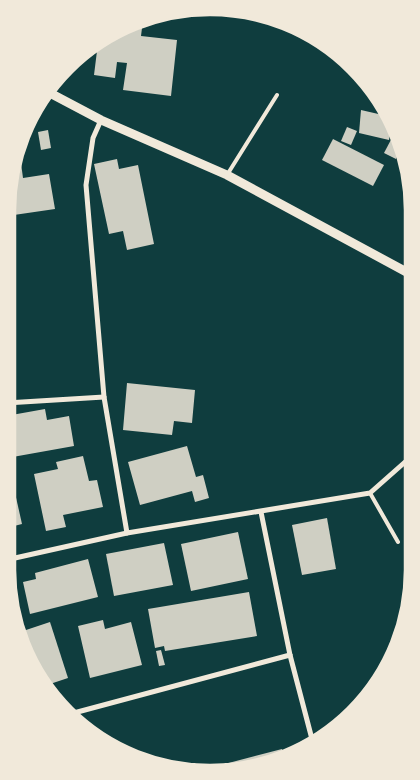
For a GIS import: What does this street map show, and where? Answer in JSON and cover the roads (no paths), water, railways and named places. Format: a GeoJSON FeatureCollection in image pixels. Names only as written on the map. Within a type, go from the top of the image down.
{"type":"FeatureCollection","features":[{"type":"Feature","properties":{"kind":"street"},"geometry":{"type":"LineString","coordinates":[[53,95],[101,120],[227,175],[405,272]]}},
{"type":"Feature","properties":{"kind":"street"},"geometry":{"type":"LineString","coordinates":[[101,120],[92,138],[86,185],[104,397],[127,533]]}},
{"type":"Feature","properties":{"kind":"street"},"geometry":{"type":"LineString","coordinates":[[15,402],[104,397]]}},
{"type":"Feature","properties":{"kind":"street"},"geometry":{"type":"LineString","coordinates":[[15,558],[127,533],[370,493],[405,462]]}},
{"type":"Feature","properties":{"kind":"street"},"geometry":{"type":"LineString","coordinates":[[261,512],[290,654],[311,737]]}},
{"type":"Feature","properties":{"kind":"street"},"geometry":{"type":"LineString","coordinates":[[76,712],[290,654]]}},
{"type":"Feature","properties":{"kind":"lane"},"geometry":{"type":"LineString","coordinates":[[227,175],[277,95]]}},
{"type":"Feature","properties":{"kind":"lane"},"geometry":{"type":"LineString","coordinates":[[370,493],[398,542]]}}]}
